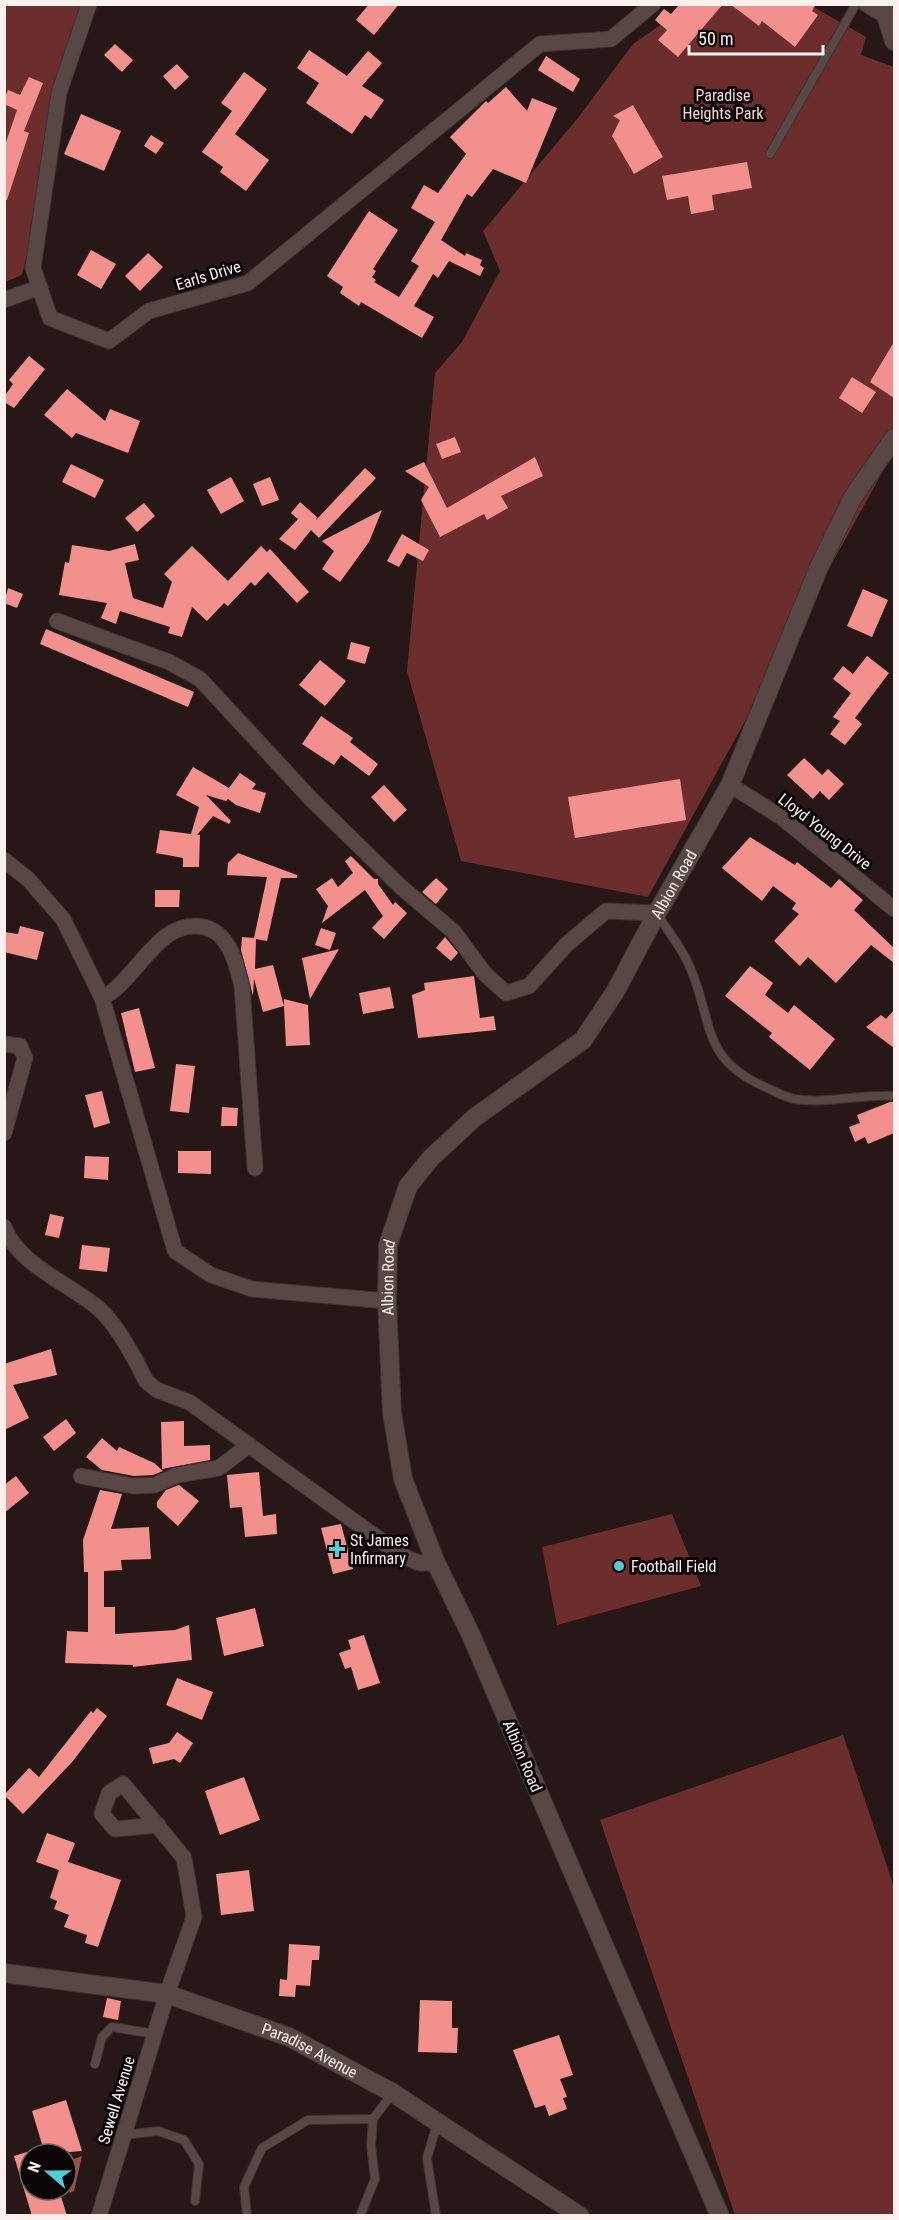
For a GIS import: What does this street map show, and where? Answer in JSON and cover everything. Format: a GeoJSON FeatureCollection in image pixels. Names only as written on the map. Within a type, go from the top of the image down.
{"type":"FeatureCollection","features":[{"type":"Feature","properties":{"kind":"street","name":"Earls Drive"},"geometry":{"type":"LineString","coordinates":[[89,4],[59,93],[33,268],[50,318],[109,341],[149,311],[248,283],[540,44],[612,39],[653,4]]}},
{"type":"Feature","properties":{"kind":"street"},"geometry":{"type":"LineString","coordinates":[[866,4],[889,10],[894,41]]}},
{"type":"Feature","properties":{"kind":"street"},"geometry":{"type":"LineString","coordinates":[[4,300],[40,287]]}},
{"type":"Feature","properties":{"kind":"street","name":"Albion Road"},"geometry":{"type":"LineString","coordinates":[[720,2216],[471,1635],[436,1563],[403,1479],[392,1413],[387,1301],[388,1245],[408,1186],[431,1158],[474,1118],[583,1040],[615,992],[730,785],[819,567],[853,497],[894,438]]}},
{"type":"Feature","properties":{"kind":"street"},"geometry":{"type":"LineString","coordinates":[[57,621],[169,662],[200,679],[312,800],[401,887],[454,932],[485,974],[506,993],[529,986],[566,945],[606,911],[657,913]]}},
{"type":"Feature","properties":{"kind":"street","name":"Lloyd Young Drive"},"geometry":{"type":"LineString","coordinates":[[730,785],[781,817],[894,909]]}},
{"type":"Feature","properties":{"kind":"street"},"geometry":{"type":"LineString","coordinates":[[4,860],[28,879],[63,919],[102,998],[175,1251],[211,1275],[252,1289],[387,1301]]}},
{"type":"Feature","properties":{"kind":"street"},"geometry":{"type":"LineString","coordinates":[[102,998],[120,987],[155,946],[175,930],[190,926],[205,927],[216,932],[236,961],[242,986],[255,1168]]}},
{"type":"Feature","properties":{"kind":"street"},"geometry":{"type":"LineString","coordinates":[[4,1044],[20,1046],[25,1058],[4,1133]]}},
{"type":"Feature","properties":{"kind":"street"},"geometry":{"type":"LineString","coordinates":[[4,1227],[9,1238],[21,1252],[99,1309],[146,1382],[157,1390],[189,1402],[401,1555],[419,1563],[436,1563]]}},
{"type":"Feature","properties":{"kind":"street"},"geometry":{"type":"LineString","coordinates":[[81,1476],[133,1486],[155,1485],[177,1475],[219,1468],[249,1445]]}},
{"type":"Feature","properties":{"kind":"street","name":"Sewell Avenue"},"geometry":{"type":"LineString","coordinates":[[99,2216],[167,1994],[194,1917],[184,1858],[158,1825]]}},
{"type":"Feature","properties":{"kind":"street","name":"Paradise Avenue"},"geometry":{"type":"LineString","coordinates":[[4,1973],[167,1994],[289,2037],[393,2093],[564,2210],[580,2216]]}},
{"type":"Feature","properties":{"kind":"lane"},"geometry":{"type":"LineString","coordinates":[[770,154],[856,4]]}},
{"type":"Feature","properties":{"kind":"lane"},"geometry":{"type":"LineString","coordinates":[[657,913],[689,965],[717,1052],[732,1068],[792,1099],[833,1101],[866,1094],[894,1095]]}},
{"type":"Feature","properties":{"kind":"lane"},"geometry":{"type":"LineString","coordinates":[[95,2064],[102,2037],[112,2027],[155,2034]]}},
{"type":"Feature","properties":{"kind":"lane"},"geometry":{"type":"LineString","coordinates":[[360,2216],[375,2179],[371,2146],[373,2119],[393,2093]]}},
{"type":"Feature","properties":{"kind":"lane"},"geometry":{"type":"LineString","coordinates":[[247,2216],[244,2187],[262,2148],[308,2120],[373,2119]]}},
{"type":"Feature","properties":{"kind":"lane"},"geometry":{"type":"LineString","coordinates":[[436,2216],[427,2158],[437,2122]]}},
{"type":"Feature","properties":{"kind":"lane"},"geometry":{"type":"LineString","coordinates":[[125,2134],[158,2131],[184,2140],[199,2164],[195,2201]]}},
{"type":"Feature","properties":{"kind":"green space"},"geometry":{"type":"Polygon","coordinates":[[[5,5],[86,5],[22,275],[5,282],[5,5]]]}},
{"type":"Feature","properties":{"kind":"green space","name":"Paradise Heights Park"},"geometry":{"type":"Polygon","coordinates":[[[689,5],[810,5],[866,37],[861,55],[894,67],[894,451],[648,897],[461,861],[407,671],[435,373],[462,342],[500,271],[483,231],[578,118],[633,44],[689,5]]]}},
{"type":"Feature","properties":{"kind":"green space","name":"Football Field"},"geometry":{"type":"Polygon","coordinates":[[[672,1514],[701,1586],[557,1625],[542,1547],[672,1514]]]}},
{"type":"Feature","properties":{"kind":"green space"},"geometry":{"type":"Polygon","coordinates":[[[843,1735],[894,1887],[894,2215],[735,2215],[600,1820],[843,1735]]]}},
{"type":"Feature","properties":{"kind":"water"},"geometry":{"type":"Polygon","coordinates":[[[82,2156],[78,2174],[78,2158],[82,2156]]]}},
{"type":"Feature","properties":{"kind":"building"},"geometry":{"type":"Polygon","coordinates":[[[369,4],[399,4],[374,35],[356,20],[369,4]]]}},
{"type":"Feature","properties":{"kind":"building"},"geometry":{"type":"Polygon","coordinates":[[[680,4],[723,4],[678,57],[658,40],[667,30],[655,20],[664,9],[671,14],[680,4]]]}},
{"type":"Feature","properties":{"kind":"building"},"geometry":{"type":"Polygon","coordinates":[[[730,4],[816,4],[812,11],[818,15],[795,47],[762,21],[759,26],[730,4]]]}},
{"type":"Feature","properties":{"kind":"building"},"geometry":{"type":"Polygon","coordinates":[[[115,44],[133,60],[122,72],[104,55],[115,44]]]}},
{"type":"Feature","properties":{"kind":"building"},"geometry":{"type":"Polygon","coordinates":[[[309,50],[347,76],[368,51],[382,63],[362,86],[384,100],[371,119],[365,115],[352,134],[306,103],[319,83],[297,68],[309,50]]]}},
{"type":"Feature","properties":{"kind":"building"},"geometry":{"type":"Polygon","coordinates":[[[546,56],[580,79],[573,92],[538,70],[546,56]]]}},
{"type":"Feature","properties":{"kind":"building"},"geometry":{"type":"Polygon","coordinates":[[[177,64],[189,77],[175,90],[163,76],[177,64]]]}},
{"type":"Feature","properties":{"kind":"building"},"geometry":{"type":"Polygon","coordinates":[[[244,72],[267,89],[235,134],[269,160],[246,191],[220,172],[223,167],[202,152],[232,111],[221,103],[244,72]]]}},
{"type":"Feature","properties":{"kind":"building"},"geometry":{"type":"Polygon","coordinates":[[[29,77],[43,83],[24,131],[29,133],[7,200],[4,200],[4,148],[17,110],[4,104],[4,100],[8,90],[20,95],[29,77]]]}},
{"type":"Feature","properties":{"kind":"building"},"geometry":{"type":"Polygon","coordinates":[[[506,87],[527,111],[532,98],[557,108],[526,183],[493,169],[472,197],[467,194],[441,240],[465,256],[466,253],[482,260],[480,265],[484,268],[480,276],[449,261],[438,278],[433,274],[414,306],[434,317],[422,338],[361,302],[359,306],[340,293],[343,287],[327,276],[369,211],[398,230],[373,269],[376,271],[372,277],[376,280],[374,282],[399,297],[419,266],[411,261],[435,222],[411,208],[424,185],[438,193],[466,154],[450,137],[486,101],[488,103],[506,87]]]}},
{"type":"Feature","properties":{"kind":"building"},"geometry":{"type":"Polygon","coordinates":[[[633,105],[663,157],[634,174],[612,136],[620,120],[613,116],[633,105]]]}},
{"type":"Feature","properties":{"kind":"building"},"geometry":{"type":"Polygon","coordinates":[[[81,114],[121,131],[104,171],[64,154],[81,114]]]}},
{"type":"Feature","properties":{"kind":"building"},"geometry":{"type":"Polygon","coordinates":[[[151,135],[164,143],[156,154],[144,146],[151,135]]]}},
{"type":"Feature","properties":{"kind":"building"},"geometry":{"type":"Polygon","coordinates":[[[747,162],[752,188],[712,195],[714,210],[691,214],[688,196],[667,200],[662,176],[747,162]]]}},
{"type":"Feature","properties":{"kind":"building"},"geometry":{"type":"Polygon","coordinates":[[[91,250],[116,264],[101,289],[77,275],[91,250]]]}},
{"type":"Feature","properties":{"kind":"building"},"geometry":{"type":"Polygon","coordinates":[[[148,253],[163,267],[140,291],[125,276],[148,253]]]}},
{"type":"Feature","properties":{"kind":"building"},"geometry":{"type":"Polygon","coordinates":[[[894,342],[894,398],[870,382],[894,342]]]}},
{"type":"Feature","properties":{"kind":"building"},"geometry":{"type":"Polygon","coordinates":[[[29,356],[45,369],[14,408],[4,402],[4,397],[13,384],[9,380],[29,356]]]}},
{"type":"Feature","properties":{"kind":"building"},"geometry":{"type":"Polygon","coordinates":[[[852,377],[876,392],[862,413],[839,398],[852,377]]]}},
{"type":"Feature","properties":{"kind":"building"},"geometry":{"type":"Polygon","coordinates":[[[67,389],[105,421],[110,409],[140,421],[128,453],[76,433],[72,438],[44,415],[67,389]]]}},
{"type":"Feature","properties":{"kind":"building"},"geometry":{"type":"Polygon","coordinates":[[[455,437],[461,452],[442,459],[436,444],[455,437]]]}},
{"type":"Feature","properties":{"kind":"building"},"geometry":{"type":"Polygon","coordinates":[[[535,457],[543,476],[501,496],[508,508],[487,520],[484,514],[440,537],[421,500],[429,487],[405,471],[424,462],[447,508],[535,457]]]}},
{"type":"Feature","properties":{"kind":"building"},"geometry":{"type":"Polygon","coordinates":[[[71,464],[104,480],[95,498],[62,482],[71,464]]]}},
{"type":"Feature","properties":{"kind":"building"},"geometry":{"type":"Polygon","coordinates":[[[365,468],[376,478],[319,538],[311,530],[295,550],[279,539],[298,519],[291,513],[300,502],[317,517],[316,520],[365,468]]]}},
{"type":"Feature","properties":{"kind":"building"},"geometry":{"type":"Polygon","coordinates":[[[231,477],[244,501],[221,514],[207,490],[231,477]]]}},
{"type":"Feature","properties":{"kind":"building"},"geometry":{"type":"Polygon","coordinates":[[[270,477],[279,500],[262,506],[253,484],[270,477]]]}},
{"type":"Feature","properties":{"kind":"building"},"geometry":{"type":"Polygon","coordinates":[[[144,503],[155,516],[137,532],[125,518],[144,503]]]}},
{"type":"Feature","properties":{"kind":"building"},"geometry":{"type":"Polygon","coordinates":[[[382,510],[369,542],[340,582],[322,569],[334,551],[322,541],[382,510]]]}},
{"type":"Feature","properties":{"kind":"building"},"geometry":{"type":"Polygon","coordinates":[[[402,534],[429,550],[423,561],[407,553],[399,567],[387,561],[402,534]]]}},
{"type":"Feature","properties":{"kind":"building"},"geometry":{"type":"Polygon","coordinates":[[[135,544],[139,560],[125,563],[133,598],[163,608],[172,582],[164,574],[192,546],[228,581],[261,546],[267,552],[270,549],[309,592],[297,603],[268,572],[255,586],[251,582],[228,606],[224,603],[207,621],[192,607],[182,637],[168,633],[170,627],[120,611],[116,624],[101,618],[107,603],[59,595],[65,562],[69,563],[72,545],[109,551],[135,544]]]}},
{"type":"Feature","properties":{"kind":"building"},"geometry":{"type":"Polygon","coordinates":[[[8,588],[23,594],[17,608],[4,603],[8,588]]]}},
{"type":"Feature","properties":{"kind":"building"},"geometry":{"type":"Polygon","coordinates":[[[863,589],[888,600],[872,637],[847,626],[863,589]]]}},
{"type":"Feature","properties":{"kind":"building"},"geometry":{"type":"Polygon","coordinates":[[[46,629],[194,692],[188,707],[40,644],[46,629]]]}},
{"type":"Feature","properties":{"kind":"building"},"geometry":{"type":"Polygon","coordinates":[[[351,642],[370,647],[365,664],[347,659],[351,642]]]}},
{"type":"Feature","properties":{"kind":"building"},"geometry":{"type":"Polygon","coordinates":[[[867,656],[889,673],[855,718],[862,724],[845,745],[830,734],[840,721],[833,717],[851,693],[833,679],[843,666],[853,674],[867,656]]]}},
{"type":"Feature","properties":{"kind":"building"},"geometry":{"type":"Polygon","coordinates":[[[320,660],[346,681],[325,706],[299,685],[320,660]]]}},
{"type":"Feature","properties":{"kind":"building"},"geometry":{"type":"Polygon","coordinates":[[[321,716],[353,738],[350,742],[378,764],[369,776],[341,755],[334,765],[302,744],[321,716]]]}},
{"type":"Feature","properties":{"kind":"building"},"geometry":{"type":"Polygon","coordinates":[[[804,758],[822,775],[828,769],[844,784],[829,800],[820,791],[813,799],[787,775],[804,758]]]}},
{"type":"Feature","properties":{"kind":"building"},"geometry":{"type":"Polygon","coordinates":[[[193,767],[229,788],[240,773],[256,784],[252,789],[266,793],[260,813],[236,805],[228,799],[226,801],[206,795],[231,821],[229,824],[213,816],[197,835],[200,835],[199,867],[183,867],[183,858],[156,853],[160,830],[191,834],[199,807],[176,795],[193,767]]]}},
{"type":"Feature","properties":{"kind":"building"},"geometry":{"type":"Polygon","coordinates":[[[680,779],[686,820],[575,838],[568,797],[680,779]]]}},
{"type":"Feature","properties":{"kind":"building"},"geometry":{"type":"Polygon","coordinates":[[[384,785],[407,810],[394,822],[371,797],[384,785]]]}},
{"type":"Feature","properties":{"kind":"building"},"geometry":{"type":"Polygon","coordinates":[[[750,837],[795,865],[797,862],[831,888],[839,879],[863,900],[854,910],[894,948],[894,963],[871,945],[836,983],[808,957],[800,966],[774,941],[799,914],[792,909],[796,903],[773,886],[762,901],[722,868],[750,837]]]}},
{"type":"Feature","properties":{"kind":"building"},"geometry":{"type":"Polygon","coordinates":[[[238,853],[297,875],[297,878],[281,878],[267,941],[256,939],[255,969],[273,965],[284,1006],[263,1012],[254,979],[253,996],[241,950],[242,937],[254,938],[267,877],[227,875],[228,863],[238,853]]]}},
{"type":"Feature","properties":{"kind":"building"},"geometry":{"type":"Polygon","coordinates":[[[351,856],[374,879],[378,879],[378,884],[393,905],[395,902],[407,913],[384,939],[372,928],[383,916],[365,890],[322,923],[328,906],[316,889],[332,878],[338,887],[353,873],[345,861],[351,856]]]}},
{"type":"Feature","properties":{"kind":"building"},"geometry":{"type":"Polygon","coordinates":[[[436,878],[448,889],[436,904],[422,892],[436,878]]]}},
{"type":"Feature","properties":{"kind":"building"},"geometry":{"type":"Polygon","coordinates":[[[155,890],[180,890],[179,907],[155,907],[155,890]]]}},
{"type":"Feature","properties":{"kind":"building"},"geometry":{"type":"Polygon","coordinates":[[[20,926],[44,932],[37,960],[4,952],[4,932],[18,934],[20,926]]]}},
{"type":"Feature","properties":{"kind":"building"},"geometry":{"type":"Polygon","coordinates":[[[321,928],[336,933],[330,950],[315,945],[321,928]]]}},
{"type":"Feature","properties":{"kind":"building"},"geometry":{"type":"Polygon","coordinates":[[[445,937],[458,953],[451,961],[436,948],[445,937]]]}},
{"type":"Feature","properties":{"kind":"building"},"geometry":{"type":"Polygon","coordinates":[[[339,949],[310,999],[302,958],[339,949]]]}},
{"type":"Feature","properties":{"kind":"building"},"geometry":{"type":"Polygon","coordinates":[[[750,966],[773,983],[765,995],[788,1013],[794,1005],[835,1039],[810,1070],[769,1037],[772,1033],[725,996],[750,966]]]}},
{"type":"Feature","properties":{"kind":"building"},"geometry":{"type":"Polygon","coordinates":[[[474,976],[480,1018],[494,1016],[496,1030],[418,1038],[412,995],[425,990],[424,983],[474,976]]]}},
{"type":"Feature","properties":{"kind":"building"},"geometry":{"type":"Polygon","coordinates":[[[390,987],[394,1008],[363,1014],[359,993],[390,987]]]}},
{"type":"Feature","properties":{"kind":"building"},"geometry":{"type":"Polygon","coordinates":[[[284,999],[308,1005],[310,1045],[286,1046],[284,999]]]}},
{"type":"Feature","properties":{"kind":"building"},"geometry":{"type":"Polygon","coordinates":[[[139,1008],[155,1068],[135,1072],[121,1013],[139,1008]]]}},
{"type":"Feature","properties":{"kind":"building"},"geometry":{"type":"Polygon","coordinates":[[[894,1010],[894,1048],[866,1027],[881,1015],[886,1019],[894,1010]]]}},
{"type":"Feature","properties":{"kind":"building"},"geometry":{"type":"Polygon","coordinates":[[[176,1064],[195,1066],[189,1113],[170,1111],[176,1064]]]}},
{"type":"Feature","properties":{"kind":"building"},"geometry":{"type":"Polygon","coordinates":[[[102,1091],[110,1123],[94,1128],[85,1095],[102,1091]]]}},
{"type":"Feature","properties":{"kind":"building"},"geometry":{"type":"Polygon","coordinates":[[[894,1102],[894,1133],[868,1144],[865,1137],[855,1142],[849,1127],[860,1123],[857,1115],[894,1102]]]}},
{"type":"Feature","properties":{"kind":"building"},"geometry":{"type":"Polygon","coordinates":[[[222,1107],[238,1108],[237,1126],[221,1126],[222,1107]]]}},
{"type":"Feature","properties":{"kind":"building"},"geometry":{"type":"Polygon","coordinates":[[[178,1151],[211,1151],[211,1174],[178,1173],[178,1151]]]}},
{"type":"Feature","properties":{"kind":"building"},"geometry":{"type":"Polygon","coordinates":[[[85,1156],[109,1157],[108,1180],[84,1178],[85,1156]]]}},
{"type":"Feature","properties":{"kind":"building"},"geometry":{"type":"Polygon","coordinates":[[[50,1214],[64,1217],[59,1238],[45,1235],[50,1214]]]}},
{"type":"Feature","properties":{"kind":"building"},"geometry":{"type":"Polygon","coordinates":[[[82,1245],[110,1248],[107,1272],[79,1269],[82,1245]]]}},
{"type":"Feature","properties":{"kind":"building"},"geometry":{"type":"Polygon","coordinates":[[[51,1349],[57,1375],[13,1385],[29,1418],[4,1430],[4,1364],[51,1349]]]}},
{"type":"Feature","properties":{"kind":"building"},"geometry":{"type":"Polygon","coordinates":[[[66,1419],[76,1433],[54,1451],[43,1437],[66,1419]]]}},
{"type":"Feature","properties":{"kind":"building"},"geometry":{"type":"Polygon","coordinates":[[[184,1421],[184,1446],[210,1445],[210,1460],[162,1469],[161,1422],[184,1421]]]}},
{"type":"Feature","properties":{"kind":"building"},"geometry":{"type":"Polygon","coordinates":[[[102,1438],[117,1451],[119,1447],[154,1463],[163,1471],[153,1475],[134,1476],[102,1470],[86,1457],[102,1438]]]}},
{"type":"Feature","properties":{"kind":"building"},"geometry":{"type":"Polygon","coordinates":[[[259,1472],[263,1516],[276,1514],[277,1534],[245,1537],[242,1507],[230,1508],[227,1475],[259,1472]]]}},
{"type":"Feature","properties":{"kind":"building"},"geometry":{"type":"Polygon","coordinates":[[[16,1476],[29,1493],[4,1513],[4,1485],[16,1476]]]}},
{"type":"Feature","properties":{"kind":"building"},"geometry":{"type":"Polygon","coordinates":[[[179,1485],[199,1501],[178,1526],[157,1507],[157,1502],[166,1490],[179,1485]]]}},
{"type":"Feature","properties":{"kind":"building"},"geometry":{"type":"Polygon","coordinates":[[[100,1490],[122,1494],[111,1529],[149,1527],[151,1559],[121,1560],[122,1570],[104,1571],[104,1607],[115,1607],[115,1634],[175,1630],[189,1625],[192,1660],[133,1667],[133,1665],[65,1663],[67,1631],[88,1632],[88,1572],[84,1572],[83,1540],[100,1490]]]}},
{"type":"Feature","properties":{"kind":"building","name":"St James Infirmary"},"geometry":{"type":"Polygon","coordinates":[[[341,1524],[353,1569],[333,1574],[321,1528],[341,1524]]]}},
{"type":"Feature","properties":{"kind":"building"},"geometry":{"type":"Polygon","coordinates":[[[255,1608],[264,1646],[224,1656],[216,1618],[255,1608]]]}},
{"type":"Feature","properties":{"kind":"building"},"geometry":{"type":"Polygon","coordinates":[[[364,1635],[380,1683],[358,1690],[351,1667],[345,1669],[339,1653],[351,1649],[348,1640],[364,1635]]]}},
{"type":"Feature","properties":{"kind":"building"},"geometry":{"type":"Polygon","coordinates":[[[177,1678],[213,1692],[202,1720],[166,1705],[177,1678]]]}},
{"type":"Feature","properties":{"kind":"building"},"geometry":{"type":"Polygon","coordinates":[[[97,1708],[107,1716],[73,1761],[23,1814],[4,1795],[29,1768],[39,1777],[91,1711],[93,1713],[97,1708]]]}},
{"type":"Feature","properties":{"kind":"building"},"geometry":{"type":"Polygon","coordinates":[[[177,1732],[193,1743],[180,1763],[174,1759],[153,1764],[149,1748],[169,1743],[177,1732]]]}},
{"type":"Feature","properties":{"kind":"building"},"geometry":{"type":"Polygon","coordinates":[[[244,1777],[260,1820],[220,1835],[205,1791],[244,1777]]]}},
{"type":"Feature","properties":{"kind":"building"},"geometry":{"type":"Polygon","coordinates":[[[47,1833],[75,1843],[68,1862],[121,1880],[98,1947],[85,1943],[87,1935],[64,1927],[69,1915],[54,1909],[57,1901],[50,1898],[59,1870],[36,1862],[47,1833]]]}},
{"type":"Feature","properties":{"kind":"building"},"geometry":{"type":"Polygon","coordinates":[[[249,1870],[254,1911],[221,1915],[216,1874],[249,1870]]]}},
{"type":"Feature","properties":{"kind":"building"},"geometry":{"type":"Polygon","coordinates":[[[289,1944],[320,1946],[319,1960],[312,1960],[310,1986],[296,1985],[295,1997],[279,1996],[280,1979],[287,1980],[289,1944]]]}},
{"type":"Feature","properties":{"kind":"building"},"geometry":{"type":"Polygon","coordinates":[[[107,1998],[121,2001],[118,2020],[103,2017],[107,1998]]]}},
{"type":"Feature","properties":{"kind":"building"},"geometry":{"type":"Polygon","coordinates":[[[420,2000],[452,2001],[452,2028],[458,2028],[457,2053],[418,2052],[420,2000]]]}},
{"type":"Feature","properties":{"kind":"building"},"geometry":{"type":"Polygon","coordinates":[[[559,2035],[573,2075],[560,2079],[567,2097],[563,2098],[567,2109],[549,2116],[545,2105],[535,2108],[513,2050],[559,2035]]]}},
{"type":"Feature","properties":{"kind":"building"},"geometry":{"type":"Polygon","coordinates":[[[66,2100],[82,2151],[78,2151],[78,2142],[41,2142],[32,2111],[66,2100]]]}},
{"type":"Feature","properties":{"kind":"building"},"geometry":{"type":"Polygon","coordinates":[[[18,2155],[18,2169],[14,2156],[18,2155]]]}},
{"type":"Feature","properties":{"kind":"building"},"geometry":{"type":"Polygon","coordinates":[[[28,2202],[63,2202],[67,2216],[32,2216],[28,2202]]]}},
{"type":"Feature","properties":{"kind":"place","name":"St James Infirmary"},"geometry":{"type":"Point","coordinates":[337,1549]}},
{"type":"Feature","properties":{"kind":"place","name":"Football Field"},"geometry":{"type":"Point","coordinates":[619,1566]}}]}
